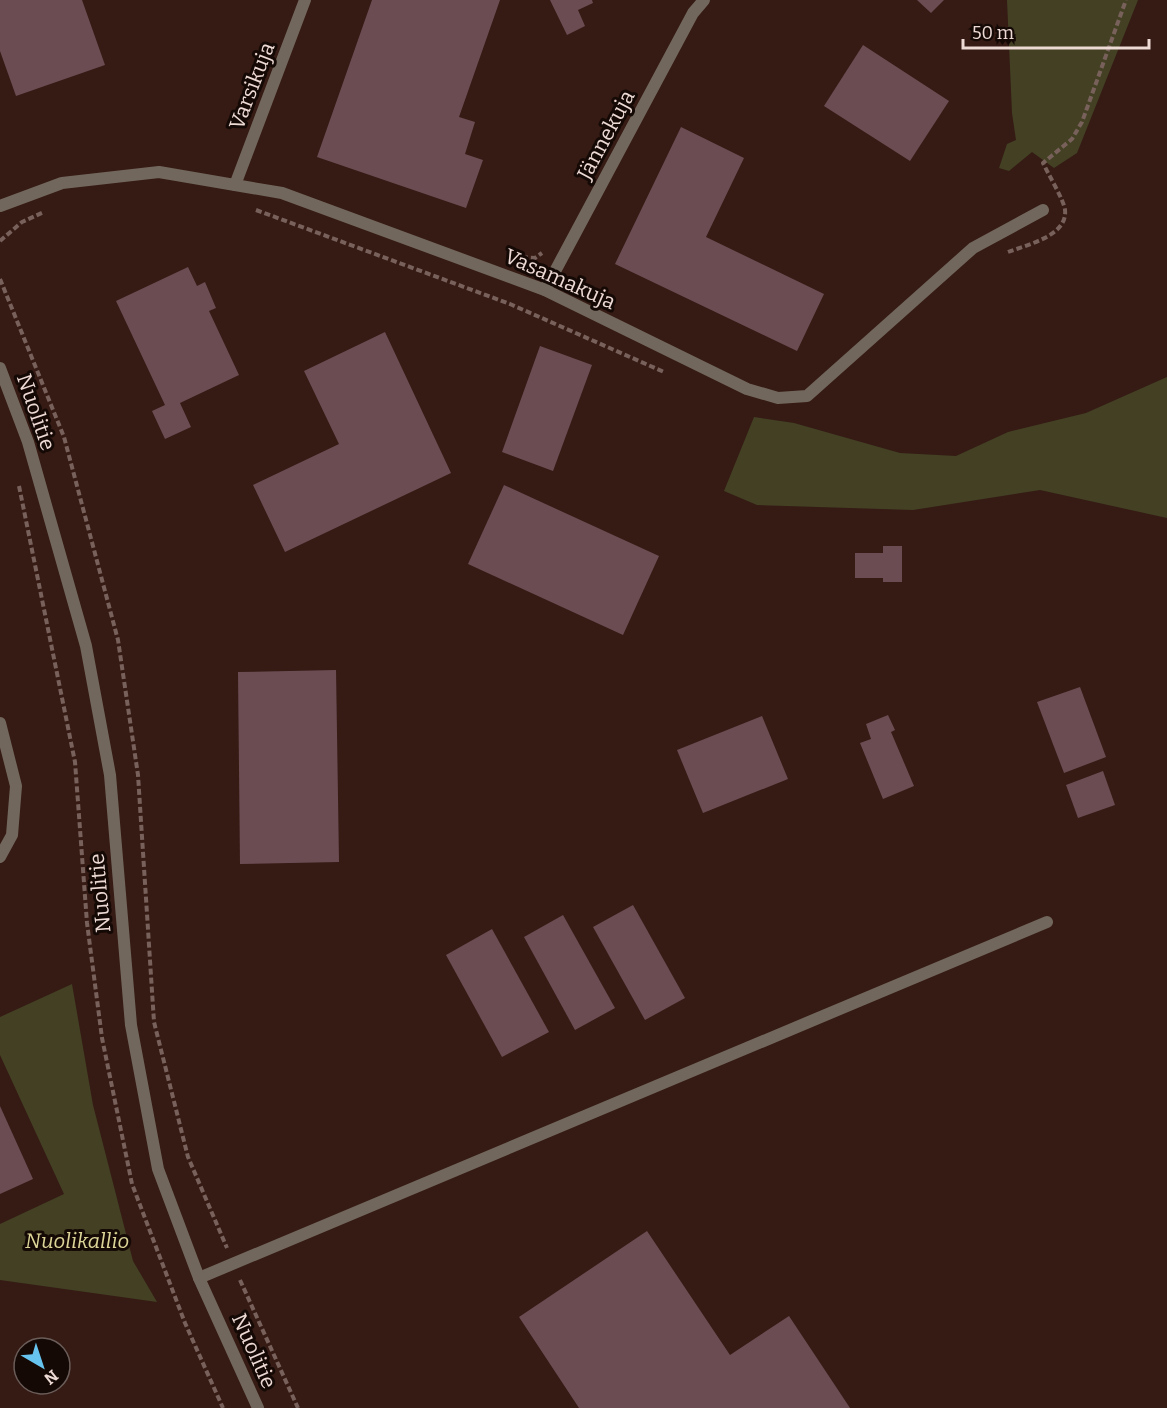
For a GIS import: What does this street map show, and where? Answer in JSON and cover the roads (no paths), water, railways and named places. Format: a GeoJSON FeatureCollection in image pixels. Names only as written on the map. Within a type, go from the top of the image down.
{"type":"FeatureCollection","features":[{"type":"Feature","properties":{"kind":"street","name":"Varsikuja"},"geometry":{"type":"LineString","coordinates":[[235,185],[305,0]]}},
{"type":"Feature","properties":{"kind":"street","name":"Jännekuja"},"geometry":{"type":"LineString","coordinates":[[545,290],[693,13],[704,0]]}},
{"type":"Feature","properties":{"kind":"street","name":"Vasamakuja"},"geometry":{"type":"LineString","coordinates":[[0,206],[62,183],[159,172],[282,193],[545,290],[747,389],[778,398],[807,396],[973,248],[1043,210]]}},
{"type":"Feature","properties":{"kind":"street","name":"Nuolitie"},"geometry":{"type":"LineString","coordinates":[[0,368],[28,442],[86,646],[110,775],[130,1025],[158,1169],[199,1278],[258,1408]]}},
{"type":"Feature","properties":{"kind":"street"},"geometry":{"type":"LineString","coordinates":[[0,723],[16,786],[12,835],[0,856]]}},
{"type":"Feature","properties":{"kind":"street"},"geometry":{"type":"LineString","coordinates":[[199,1278],[1047,922]]}},
{"type":"Feature","properties":{"kind":"park label","name":"Nuolikallio"},"geometry":{"type":"Point","coordinates":[77,1241]}}]}
